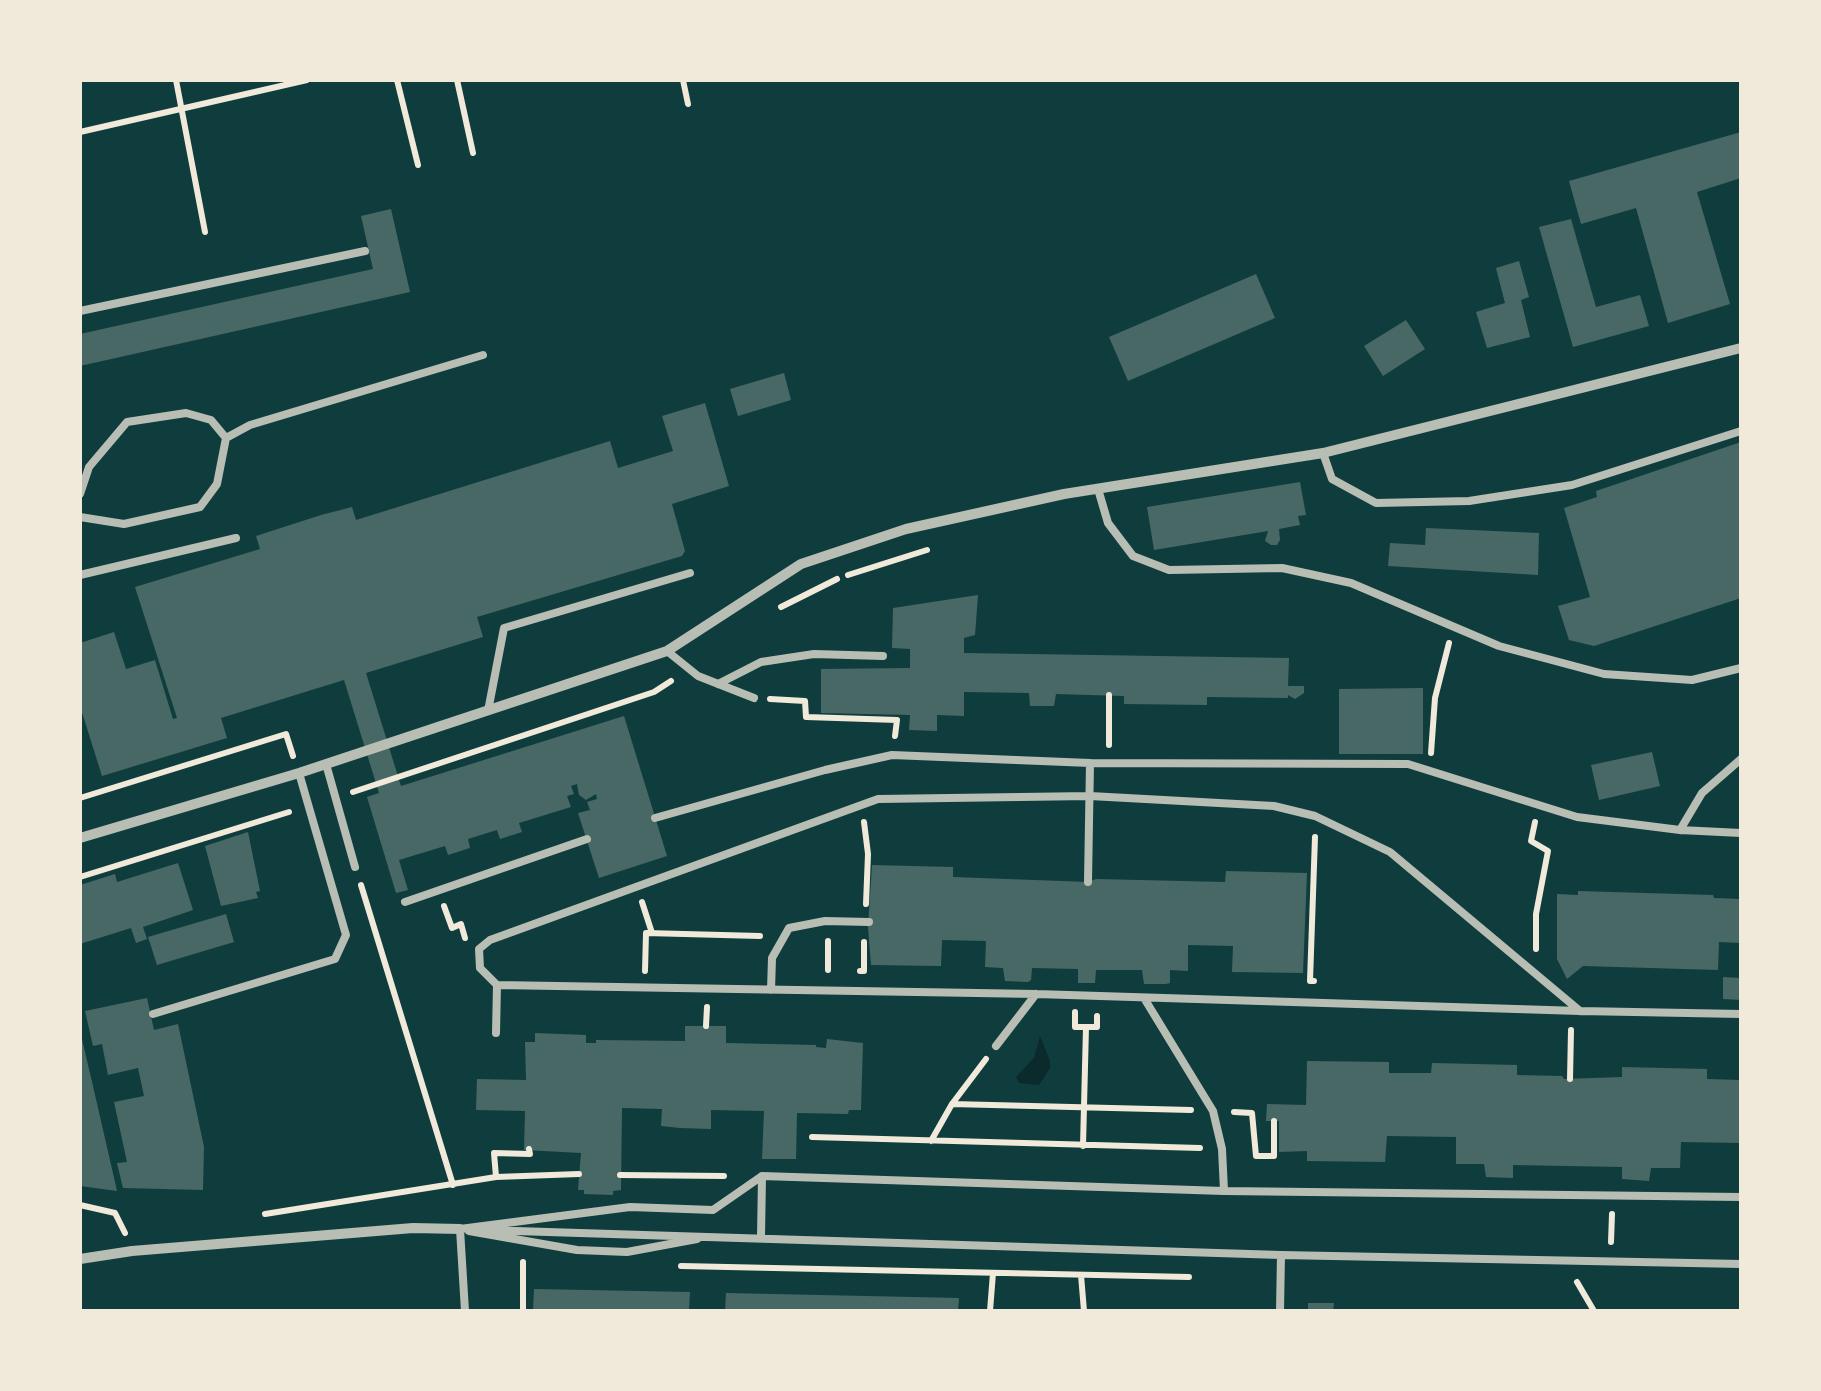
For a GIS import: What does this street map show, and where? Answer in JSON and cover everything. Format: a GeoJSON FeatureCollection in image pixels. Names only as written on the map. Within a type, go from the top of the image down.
{"type":"FeatureCollection","features":[{"type":"Feature","properties":{"kind":"street"},"geometry":{"type":"LineString","coordinates":[[80,838],[299,773],[667,651],[801,564],[906,528],[1098,488],[1323,452],[1741,348]]}},
{"type":"Feature","properties":{"kind":"street"},"geometry":{"type":"LineString","coordinates":[[80,1260],[132,1251],[413,1228],[460,1229]]}},
{"type":"Feature","properties":{"kind":"lane"},"geometry":{"type":"LineString","coordinates":[[80,312],[365,251]]}},
{"type":"Feature","properties":{"kind":"lane"},"geometry":{"type":"LineString","coordinates":[[226,438],[250,425],[484,355]]}},
{"type":"Feature","properties":{"kind":"lane"},"geometry":{"type":"LineString","coordinates":[[80,494],[89,466],[128,422],[186,414],[212,420],[226,438],[217,484],[200,507],[124,524],[80,517]]}},
{"type":"Feature","properties":{"kind":"lane"},"geometry":{"type":"LineString","coordinates":[[1323,452],[1332,479],[1376,503],[1468,501],[1572,486],[1741,431]]}},
{"type":"Feature","properties":{"kind":"lane"},"geometry":{"type":"LineString","coordinates":[[1098,488],[1108,524],[1134,556],[1169,570],[1282,568],[1351,584],[1500,646],[1604,674],[1692,680],[1741,668]]}},
{"type":"Feature","properties":{"kind":"lane"},"geometry":{"type":"LineString","coordinates":[[80,575],[236,538]]}},
{"type":"Feature","properties":{"kind":"lane"},"geometry":{"type":"LineString","coordinates":[[488,710],[504,628],[690,572]]}},
{"type":"Feature","properties":{"kind":"lane"},"geometry":{"type":"LineString","coordinates":[[667,651],[688,670],[754,698]]}},
{"type":"Feature","properties":{"kind":"lane"},"geometry":{"type":"LineString","coordinates":[[718,684],[761,662],[814,654],[882,656]]}},
{"type":"Feature","properties":{"kind":"lane"},"geometry":{"type":"LineString","coordinates":[[655,818],[892,755],[1090,763],[1408,764],[1577,816],[1680,830],[1741,833]]}},
{"type":"Feature","properties":{"kind":"lane"},"geometry":{"type":"LineString","coordinates":[[1680,830],[1702,793],[1741,759]]}},
{"type":"Feature","properties":{"kind":"lane"},"geometry":{"type":"LineString","coordinates":[[1088,882],[1090,763]]}},
{"type":"Feature","properties":{"kind":"lane"},"geometry":{"type":"LineString","coordinates":[[326,764],[355,867]]}},
{"type":"Feature","properties":{"kind":"lane"},"geometry":{"type":"LineString","coordinates":[[152,1014],[335,959],[346,935],[299,773]]}},
{"type":"Feature","properties":{"kind":"lane"},"geometry":{"type":"LineString","coordinates":[[1576,1011],[1390,852],[1315,816],[1274,806],[1090,796],[878,798],[490,940],[479,950],[480,968],[497,985],[1036,994],[1576,1011],[1741,1014]]}},
{"type":"Feature","properties":{"kind":"lane"},"geometry":{"type":"LineString","coordinates":[[404,902],[587,839]]}},
{"type":"Feature","properties":{"kind":"lane"},"geometry":{"type":"LineString","coordinates":[[772,990],[772,958],[789,928],[825,921],[867,921]]}},
{"type":"Feature","properties":{"kind":"lane"},"geometry":{"type":"LineString","coordinates":[[496,1033],[497,985]]}},
{"type":"Feature","properties":{"kind":"lane"},"geometry":{"type":"LineString","coordinates":[[996,1046],[1036,994]]}},
{"type":"Feature","properties":{"kind":"lane"},"geometry":{"type":"LineString","coordinates":[[1144,998],[1213,1111],[1222,1148],[1224,1190]]}},
{"type":"Feature","properties":{"kind":"lane"},"geometry":{"type":"LineString","coordinates":[[762,1176],[762,1237]]}},
{"type":"Feature","properties":{"kind":"lane"},"geometry":{"type":"LineString","coordinates":[[460,1229],[630,1207],[713,1210],[762,1176],[1224,1190],[1741,1197]]}},
{"type":"Feature","properties":{"kind":"lane"},"geometry":{"type":"LineString","coordinates":[[460,1229],[1282,1255],[1741,1264]]}},
{"type":"Feature","properties":{"kind":"lane"},"geometry":{"type":"LineString","coordinates":[[460,1229],[577,1250],[610,1252],[712,1236]]}},
{"type":"Feature","properties":{"kind":"lane"},"geometry":{"type":"LineString","coordinates":[[460,1229],[464,1311]]}},
{"type":"Feature","properties":{"kind":"lane"},"geometry":{"type":"LineString","coordinates":[[1280,1311],[1282,1255]]}},
{"type":"Feature","properties":{"kind":"path"},"geometry":{"type":"LineString","coordinates":[[176,80],[205,232]]}},
{"type":"Feature","properties":{"kind":"path"},"geometry":{"type":"LineString","coordinates":[[80,132],[307,80]]}},
{"type":"Feature","properties":{"kind":"path"},"geometry":{"type":"LineString","coordinates":[[396,80],[418,165]]}},
{"type":"Feature","properties":{"kind":"path"},"geometry":{"type":"LineString","coordinates":[[457,80],[474,153]]}},
{"type":"Feature","properties":{"kind":"path"},"geometry":{"type":"LineString","coordinates":[[682,80],[688,104]]}},
{"type":"Feature","properties":{"kind":"path"},"geometry":{"type":"LineString","coordinates":[[765,615],[834,580],[929,550]]}},
{"type":"Feature","properties":{"kind":"path"},"geometry":{"type":"LineString","coordinates":[[1430,770],[1435,698],[1453,627]]}},
{"type":"Feature","properties":{"kind":"path"},"geometry":{"type":"LineString","coordinates":[[336,797],[654,692],[688,670]]}},
{"type":"Feature","properties":{"kind":"path"},"geometry":{"type":"LineString","coordinates":[[1109,695],[1109,751]]}},
{"type":"Feature","properties":{"kind":"path"},"geometry":{"type":"LineString","coordinates":[[754,698],[804,702],[806,717],[897,720],[896,731]]}},
{"type":"Feature","properties":{"kind":"path"},"geometry":{"type":"LineString","coordinates":[[80,798],[286,734],[299,773]]}},
{"type":"Feature","properties":{"kind":"path"},"geometry":{"type":"LineString","coordinates":[[866,889],[864,822],[878,798]]}},
{"type":"Feature","properties":{"kind":"path"},"geometry":{"type":"LineString","coordinates":[[80,877],[309,806]]}},
{"type":"Feature","properties":{"kind":"path"},"geometry":{"type":"LineString","coordinates":[[1536,975],[1536,914],[1548,851],[1531,841],[1538,806]]}},
{"type":"Feature","properties":{"kind":"path"},"geometry":{"type":"LineString","coordinates":[[1310,981],[1315,816]]}},
{"type":"Feature","properties":{"kind":"path"},"geometry":{"type":"LineString","coordinates":[[355,867],[453,1185]]}},
{"type":"Feature","properties":{"kind":"path"},"geometry":{"type":"LineString","coordinates":[[438,891],[452,928],[461,924],[466,943]]}},
{"type":"Feature","properties":{"kind":"path"},"geometry":{"type":"LineString","coordinates":[[860,970],[864,971],[867,921]]}},
{"type":"Feature","properties":{"kind":"path"},"geometry":{"type":"LineString","coordinates":[[644,988],[646,932],[764,936]]}},
{"type":"Feature","properties":{"kind":"path"},"geometry":{"type":"LineString","coordinates":[[828,941],[828,970]]}},
{"type":"Feature","properties":{"kind":"path"},"geometry":{"type":"LineString","coordinates":[[1570,1079],[1576,1011]]}},
{"type":"Feature","properties":{"kind":"path"},"geometry":{"type":"LineString","coordinates":[[1075,1027],[1097,1027]]}},
{"type":"Feature","properties":{"kind":"path"},"geometry":{"type":"LineString","coordinates":[[1083,1146],[1086,1027]]}},
{"type":"Feature","properties":{"kind":"path"},"geometry":{"type":"LineString","coordinates":[[931,1142],[952,1104],[996,1046]]}},
{"type":"Feature","properties":{"kind":"path"},"geometry":{"type":"LineString","coordinates":[[952,1104],[1252,1113],[1252,1156],[1274,1156],[1274,1121]]}},
{"type":"Feature","properties":{"kind":"path"},"geometry":{"type":"LineString","coordinates":[[812,1138],[1222,1148]]}},
{"type":"Feature","properties":{"kind":"path"},"geometry":{"type":"LineString","coordinates":[[496,1178],[494,1153],[530,1154],[530,1150]]}},
{"type":"Feature","properties":{"kind":"path"},"geometry":{"type":"LineString","coordinates":[[251,1216],[496,1178],[579,1174]]}},
{"type":"Feature","properties":{"kind":"path"},"geometry":{"type":"LineString","coordinates":[[620,1175],[762,1176]]}},
{"type":"Feature","properties":{"kind":"path"},"geometry":{"type":"LineString","coordinates":[[80,1205],[114,1213],[132,1251]]}},
{"type":"Feature","properties":{"kind":"path"},"geometry":{"type":"LineString","coordinates":[[109,1231],[142,1227]]}},
{"type":"Feature","properties":{"kind":"path"},"geometry":{"type":"LineString","coordinates":[[512,1262],[542,1262]]}},
{"type":"Feature","properties":{"kind":"path"},"geometry":{"type":"LineString","coordinates":[[522,1311],[524,1262]]}},
{"type":"Feature","properties":{"kind":"path"},"geometry":{"type":"LineString","coordinates":[[674,1266],[1201,1277]]}},
{"type":"Feature","properties":{"kind":"path"},"geometry":{"type":"LineString","coordinates":[[990,1311],[993,1273]]}},
{"type":"Feature","properties":{"kind":"path"},"geometry":{"type":"LineString","coordinates":[[1081,1274],[1084,1311]]}},
{"type":"Feature","properties":{"kind":"path"},"geometry":{"type":"LineString","coordinates":[[1557,1282],[1577,1282],[1594,1311]]}},
{"type":"Feature","properties":{"kind":"water"},"geometry":{"type":"Polygon","coordinates":[[[1040,1036],[1050,1068],[1039,1085],[1019,1083],[1016,1077],[1034,1058],[1040,1036]]]}},
{"type":"Feature","properties":{"kind":"building"},"geometry":{"type":"Polygon","coordinates":[[[1741,132],[1741,178],[1697,192],[1730,304],[1668,323],[1636,208],[1581,224],[1569,181],[1741,132]]]}},
{"type":"Feature","properties":{"kind":"building"},"geometry":{"type":"Polygon","coordinates":[[[391,209],[410,292],[80,366],[80,334],[373,269],[361,216],[391,209]]]}},
{"type":"Feature","properties":{"kind":"building"},"geometry":{"type":"Polygon","coordinates":[[[1571,219],[1596,307],[1640,295],[1649,326],[1573,347],[1539,227],[1571,219]]]}},
{"type":"Feature","properties":{"kind":"building"},"geometry":{"type":"Polygon","coordinates":[[[1519,261],[1529,297],[1521,300],[1530,337],[1487,348],[1476,312],[1505,303],[1496,268],[1519,261]]]}},
{"type":"Feature","properties":{"kind":"building"},"geometry":{"type":"Polygon","coordinates":[[[1256,274],[1275,318],[1128,381],[1109,337],[1256,274]]]}},
{"type":"Feature","properties":{"kind":"building"},"geometry":{"type":"Polygon","coordinates":[[[1406,320],[1425,349],[1383,376],[1364,346],[1406,320]]]}},
{"type":"Feature","properties":{"kind":"building"},"geometry":{"type":"Polygon","coordinates":[[[784,373],[791,400],[738,416],[730,389],[784,373]]]}},
{"type":"Feature","properties":{"kind":"building"},"geometry":{"type":"Polygon","coordinates":[[[705,403],[729,486],[672,504],[685,551],[682,556],[477,617],[483,637],[366,673],[401,786],[624,716],[667,856],[599,878],[578,813],[590,810],[587,802],[597,799],[596,794],[586,800],[579,795],[577,784],[571,786],[574,794],[567,796],[571,807],[519,823],[522,832],[500,839],[497,830],[468,839],[470,848],[448,855],[445,846],[399,860],[408,890],[396,893],[367,797],[379,793],[344,680],[221,718],[227,738],[102,776],[80,706],[80,643],[114,632],[126,669],[155,660],[173,719],[177,718],[135,587],[260,549],[256,536],[321,515],[352,507],[356,520],[610,441],[618,468],[673,451],[662,416],[705,403]]]}},
{"type":"Feature","properties":{"kind":"building"},"geometry":{"type":"Polygon","coordinates":[[[1741,442],[1741,598],[1594,646],[1569,640],[1558,606],[1590,597],[1564,508],[1597,497],[1596,491],[1741,442]]]}},
{"type":"Feature","properties":{"kind":"building"},"geometry":{"type":"Polygon","coordinates":[[[1300,482],[1306,515],[1298,516],[1300,525],[1279,529],[1277,545],[1265,541],[1268,531],[1154,550],[1147,507],[1300,482]]]}},
{"type":"Feature","properties":{"kind":"building"},"geometry":{"type":"Polygon","coordinates":[[[1426,528],[1539,533],[1538,575],[1388,566],[1390,543],[1425,545],[1426,528]]]}},
{"type":"Feature","properties":{"kind":"building"},"geometry":{"type":"Polygon","coordinates":[[[978,595],[975,635],[964,638],[964,653],[1289,658],[1288,686],[1304,686],[1304,693],[1295,699],[1288,695],[1207,697],[1207,705],[1124,704],[1124,696],[1056,694],[1054,706],[1030,706],[1029,693],[964,692],[964,716],[937,715],[937,731],[909,730],[910,715],[821,713],[821,669],[910,668],[910,649],[892,648],[893,608],[978,595]]]}},
{"type":"Feature","properties":{"kind":"building"},"geometry":{"type":"Polygon","coordinates":[[[1423,688],[1423,754],[1339,754],[1339,689],[1423,688]]]}},
{"type":"Feature","properties":{"kind":"building"},"geometry":{"type":"Polygon","coordinates":[[[1652,752],[1660,786],[1599,800],[1591,765],[1652,752]]]}},
{"type":"Feature","properties":{"kind":"building"},"geometry":{"type":"Polygon","coordinates":[[[248,832],[260,891],[256,892],[258,898],[221,906],[205,846],[248,832]]]}},
{"type":"Feature","properties":{"kind":"building"},"geometry":{"type":"Polygon","coordinates":[[[178,863],[193,910],[143,927],[147,939],[136,943],[131,928],[80,944],[80,885],[115,874],[117,882],[178,863]]]}},
{"type":"Feature","properties":{"kind":"building"},"geometry":{"type":"Polygon","coordinates":[[[872,865],[953,867],[953,877],[1088,882],[1225,882],[1226,871],[1307,873],[1303,973],[1232,972],[1233,946],[1188,945],[1188,971],[1170,970],[1170,983],[1166,984],[1144,984],[1142,970],[1096,970],[1095,983],[1078,983],[1078,969],[1032,968],[1028,982],[1005,981],[1003,968],[985,967],[986,941],[942,940],[941,966],[871,965],[868,927],[872,865]]]}},
{"type":"Feature","properties":{"kind":"building"},"geometry":{"type":"Polygon","coordinates":[[[1578,891],[1741,899],[1741,943],[1719,942],[1718,970],[1583,966],[1567,979],[1557,959],[1557,894],[1578,895],[1578,891]]]}},
{"type":"Feature","properties":{"kind":"building"},"geometry":{"type":"Polygon","coordinates":[[[226,914],[234,942],[157,965],[148,937],[226,914]]]}},
{"type":"Feature","properties":{"kind":"building"},"geometry":{"type":"Polygon","coordinates":[[[1723,977],[1741,978],[1741,1000],[1723,999],[1723,977]]]}},
{"type":"Feature","properties":{"kind":"building"},"geometry":{"type":"Polygon","coordinates":[[[147,998],[154,1030],[178,1024],[204,1147],[203,1190],[123,1188],[117,1163],[127,1162],[114,1102],[144,1096],[138,1068],[108,1075],[102,1044],[93,1046],[85,1011],[147,998]]]}},
{"type":"Feature","properties":{"kind":"building"},"geometry":{"type":"Polygon","coordinates":[[[685,1026],[726,1026],[726,1043],[826,1048],[827,1039],[863,1043],[861,1110],[849,1110],[848,1114],[797,1113],[796,1159],[762,1159],[764,1111],[711,1110],[711,1129],[661,1126],[662,1109],[622,1108],[621,1190],[613,1191],[613,1195],[584,1194],[584,1190],[578,1190],[581,1153],[524,1150],[525,1111],[476,1110],[477,1079],[526,1080],[525,1042],[535,1042],[535,1033],[586,1035],[586,1043],[685,1041],[685,1026]]]}},
{"type":"Feature","properties":{"kind":"building"},"geometry":{"type":"Polygon","coordinates":[[[81,1035],[93,1086],[117,1191],[80,1186],[81,1035]]]}},
{"type":"Feature","properties":{"kind":"building"},"geometry":{"type":"Polygon","coordinates":[[[1307,1061],[1389,1062],[1389,1073],[1431,1073],[1432,1063],[1517,1065],[1517,1075],[1564,1079],[1622,1077],[1622,1067],[1707,1069],[1707,1079],[1741,1080],[1741,1143],[1681,1142],[1680,1168],[1651,1168],[1649,1181],[1622,1179],[1622,1167],[1513,1165],[1513,1178],[1486,1177],[1484,1164],[1456,1164],[1456,1137],[1387,1136],[1385,1162],[1307,1161],[1307,1151],[1279,1152],[1279,1121],[1266,1121],[1267,1104],[1306,1105],[1307,1061]]]}},
{"type":"Feature","properties":{"kind":"building"},"geometry":{"type":"Polygon","coordinates":[[[534,1289],[690,1292],[689,1311],[533,1311],[534,1289]]]}},
{"type":"Feature","properties":{"kind":"building"},"geometry":{"type":"Polygon","coordinates":[[[726,1293],[959,1298],[958,1311],[725,1311],[726,1293]]]}},
{"type":"Feature","properties":{"kind":"building"},"geometry":{"type":"Polygon","coordinates":[[[1308,1303],[1334,1303],[1333,1311],[1308,1311],[1308,1303]]]}}]}
